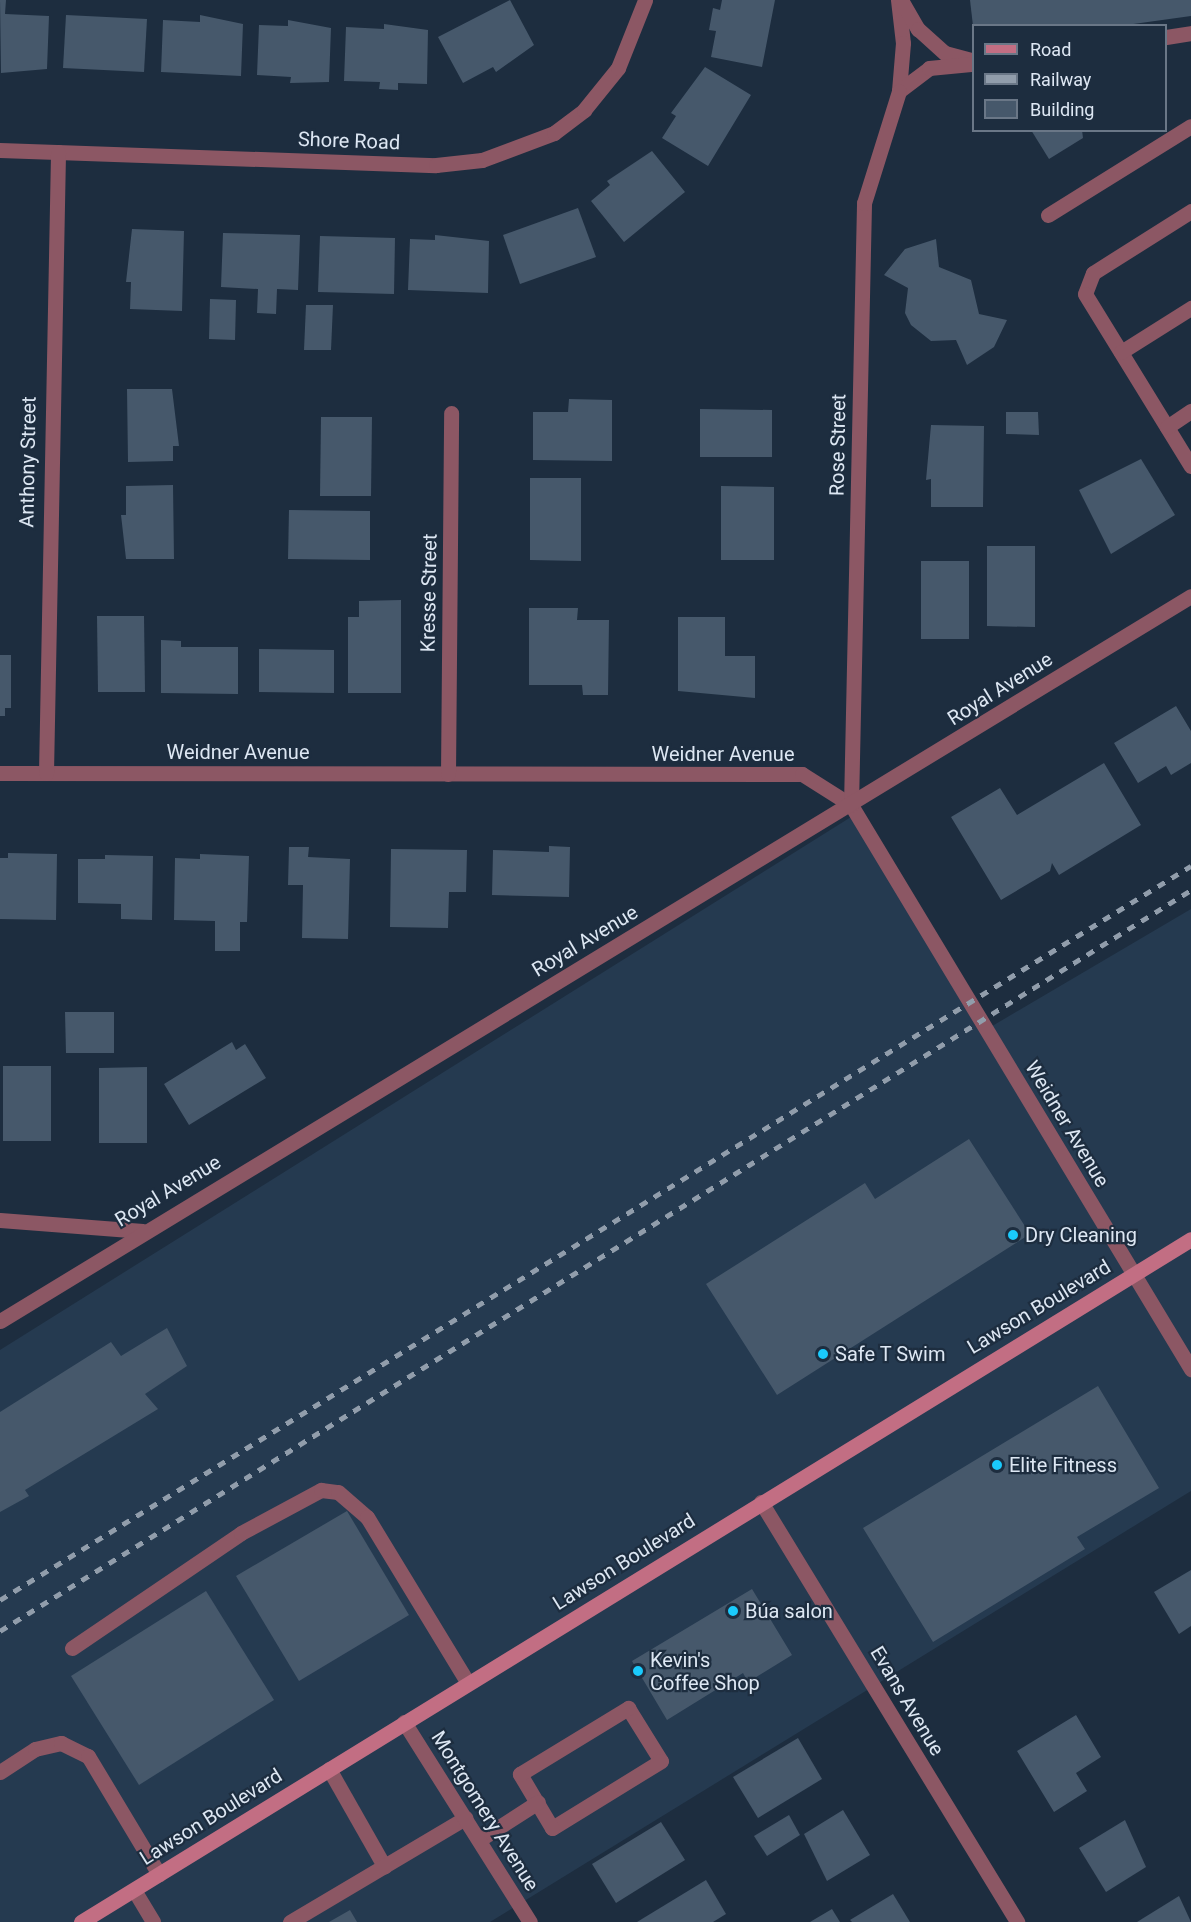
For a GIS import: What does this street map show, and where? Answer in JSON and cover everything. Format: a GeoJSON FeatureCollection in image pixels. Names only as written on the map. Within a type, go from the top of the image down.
{"type":"FeatureCollection","features":[{"type":"Feature","properties":{"kind":"main road","name":"Lawson Boulevard"},"geometry":{"type":"LineString","coordinates":[[81,1922],[1191,1239]]}},
{"type":"Feature","properties":{"kind":"street","name":"Shore Road"},"geometry":{"type":"LineString","coordinates":[[0,150],[436,165],[482,160],[554,133],[584,110],[618,68],[638,28],[645,0]]}},
{"type":"Feature","properties":{"kind":"street"},"geometry":{"type":"LineString","coordinates":[[900,0],[918,29],[945,53],[972,61]]}},
{"type":"Feature","properties":{"kind":"street","name":"Rose Street"},"geometry":{"type":"LineString","coordinates":[[851,805],[864,202],[899,91],[903,43],[900,0]]}},
{"type":"Feature","properties":{"kind":"street"},"geometry":{"type":"LineString","coordinates":[[1167,37],[1191,33]]}},
{"type":"Feature","properties":{"kind":"street"},"geometry":{"type":"LineString","coordinates":[[899,91],[929,68],[972,62]]}},
{"type":"Feature","properties":{"kind":"street"},"geometry":{"type":"LineString","coordinates":[[1048,215],[1191,126]]}},
{"type":"Feature","properties":{"kind":"street","name":"Anthony Street"},"geometry":{"type":"LineString","coordinates":[[46,773],[58,152]]}},
{"type":"Feature","properties":{"kind":"street"},"geometry":{"type":"LineString","coordinates":[[1191,211],[1092,273],[1085,294],[1191,466]]}},
{"type":"Feature","properties":{"kind":"street"},"geometry":{"type":"LineString","coordinates":[[1121,352],[1191,308]]}},
{"type":"Feature","properties":{"kind":"street"},"geometry":{"type":"LineString","coordinates":[[1167,427],[1191,411]]}},
{"type":"Feature","properties":{"kind":"street","name":"Kresse Street"},"geometry":{"type":"LineString","coordinates":[[448,774],[451,413]]}},
{"type":"Feature","properties":{"kind":"street","name":"Royal Avenue"},"geometry":{"type":"LineString","coordinates":[[0,1321],[143,1231],[851,805],[1191,596]]}},
{"type":"Feature","properties":{"kind":"street","name":"Weidner Avenue"},"geometry":{"type":"LineString","coordinates":[[0,773],[802,774],[851,805],[1191,1369]]}},
{"type":"Feature","properties":{"kind":"street"},"geometry":{"type":"LineString","coordinates":[[0,1220],[143,1231]]}},
{"type":"Feature","properties":{"kind":"street"},"geometry":{"type":"LineString","coordinates":[[72,1648],[241,1533],[321,1490],[338,1492],[367,1517],[468,1683]]}},
{"type":"Feature","properties":{"kind":"street","name":"Evans Avenue"},"geometry":{"type":"LineString","coordinates":[[761,1502],[1017,1922]]}},
{"type":"Feature","properties":{"kind":"street"},"geometry":{"type":"LineString","coordinates":[[628,1708],[662,1761],[552,1828],[538,1802],[520,1773],[628,1708]]}},
{"type":"Feature","properties":{"kind":"street","name":"Montgomery Avenue"},"geometry":{"type":"LineString","coordinates":[[404,1722],[530,1922]]}},
{"type":"Feature","properties":{"kind":"street"},"geometry":{"type":"LineString","coordinates":[[0,1772],[34,1749],[61,1743],[88,1756],[159,1874]]}},
{"type":"Feature","properties":{"kind":"street"},"geometry":{"type":"LineString","coordinates":[[328,1769],[384,1866]]}},
{"type":"Feature","properties":{"kind":"street"},"geometry":{"type":"LineString","coordinates":[[479,1840],[538,1802]]}},
{"type":"Feature","properties":{"kind":"street"},"geometry":{"type":"LineString","coordinates":[[290,1922],[465,1818]]}},
{"type":"Feature","properties":{"kind":"street"},"geometry":{"type":"LineString","coordinates":[[134,1890],[153,1922]]}},
{"type":"Feature","properties":{"kind":"shaded area"},"geometry":{"type":"Polygon","coordinates":[[[851,817],[982,1032],[1191,909],[1191,1491],[490,1922],[0,1922],[0,1350],[851,817]]]}},
{"type":"Feature","properties":{"kind":"building"},"geometry":{"type":"Polygon","coordinates":[[[0,0],[6,0],[5,14],[49,16],[47,69],[1,73],[0,0]]]}},
{"type":"Feature","properties":{"kind":"building"},"geometry":{"type":"Polygon","coordinates":[[[510,0],[534,45],[496,72],[493,67],[463,83],[438,37],[510,0]]]}},
{"type":"Feature","properties":{"kind":"building"},"geometry":{"type":"Polygon","coordinates":[[[722,0],[775,0],[762,67],[711,57],[716,31],[709,30],[713,8],[720,10],[722,0]]]}},
{"type":"Feature","properties":{"kind":"building"},"geometry":{"type":"Polygon","coordinates":[[[970,0],[1191,0],[1191,16],[1133,24],[973,24],[970,0]]]}},
{"type":"Feature","properties":{"kind":"building"},"geometry":{"type":"Polygon","coordinates":[[[66,15],[147,19],[144,72],[63,68],[66,15]]]}},
{"type":"Feature","properties":{"kind":"building"},"geometry":{"type":"Polygon","coordinates":[[[200,15],[243,24],[241,76],[161,72],[163,20],[200,22],[200,15]]]}},
{"type":"Feature","properties":{"kind":"building"},"geometry":{"type":"Polygon","coordinates":[[[288,20],[331,28],[329,82],[290,83],[291,77],[257,75],[259,25],[288,26],[288,20]]]}},
{"type":"Feature","properties":{"kind":"building"},"geometry":{"type":"Polygon","coordinates":[[[384,24],[428,30],[427,84],[398,83],[398,90],[379,89],[380,82],[344,81],[346,27],[384,29],[384,24]]]}},
{"type":"Feature","properties":{"kind":"building"},"geometry":{"type":"Polygon","coordinates":[[[705,67],[751,95],[708,166],[662,138],[676,116],[671,113],[705,67]]]}},
{"type":"Feature","properties":{"kind":"building"},"geometry":{"type":"Polygon","coordinates":[[[1032,132],[1082,132],[1083,138],[1049,159],[1032,132]]]}},
{"type":"Feature","properties":{"kind":"building"},"geometry":{"type":"Polygon","coordinates":[[[652,151],[685,192],[624,242],[591,201],[610,185],[607,181],[652,151]]]}},
{"type":"Feature","properties":{"kind":"building"},"geometry":{"type":"Polygon","coordinates":[[[578,208],[596,257],[520,284],[503,235],[578,208]]]}},
{"type":"Feature","properties":{"kind":"building"},"geometry":{"type":"Polygon","coordinates":[[[132,229],[184,231],[182,311],[130,309],[131,282],[126,282],[132,229]]]}},
{"type":"Feature","properties":{"kind":"building"},"geometry":{"type":"Polygon","coordinates":[[[223,233],[300,235],[298,290],[277,289],[276,314],[257,313],[258,289],[221,287],[223,233]]]}},
{"type":"Feature","properties":{"kind":"building"},"geometry":{"type":"Polygon","coordinates":[[[435,235],[489,241],[488,293],[408,290],[410,239],[435,240],[435,235]]]}},
{"type":"Feature","properties":{"kind":"building"},"geometry":{"type":"Polygon","coordinates":[[[320,236],[395,238],[394,294],[318,292],[320,236]]]}},
{"type":"Feature","properties":{"kind":"building"},"geometry":{"type":"Polygon","coordinates":[[[936,239],[939,267],[971,280],[979,314],[1007,320],[994,347],[967,365],[956,340],[931,341],[911,325],[905,313],[908,288],[884,275],[905,249],[936,239]]]}},
{"type":"Feature","properties":{"kind":"building"},"geometry":{"type":"Polygon","coordinates":[[[210,299],[236,300],[235,340],[209,339],[210,299]]]}},
{"type":"Feature","properties":{"kind":"building"},"geometry":{"type":"Polygon","coordinates":[[[306,305],[333,305],[331,350],[304,350],[306,305]]]}},
{"type":"Feature","properties":{"kind":"building"},"geometry":{"type":"Polygon","coordinates":[[[127,389],[172,389],[179,446],[173,446],[173,461],[128,462],[127,389]]]}},
{"type":"Feature","properties":{"kind":"building"},"geometry":{"type":"Polygon","coordinates":[[[569,399],[612,400],[612,461],[533,460],[533,412],[568,412],[569,399]]]}},
{"type":"Feature","properties":{"kind":"building"},"geometry":{"type":"Polygon","coordinates":[[[700,409],[772,410],[772,457],[700,457],[700,409]]]}},
{"type":"Feature","properties":{"kind":"building"},"geometry":{"type":"Polygon","coordinates":[[[1006,412],[1038,412],[1039,435],[1006,434],[1006,412]]]}},
{"type":"Feature","properties":{"kind":"building"},"geometry":{"type":"Polygon","coordinates":[[[321,417],[372,417],[371,496],[320,496],[321,417]]]}},
{"type":"Feature","properties":{"kind":"building"},"geometry":{"type":"Polygon","coordinates":[[[931,425],[984,426],[983,507],[931,507],[931,479],[926,480],[931,425]]]}},
{"type":"Feature","properties":{"kind":"building"},"geometry":{"type":"Polygon","coordinates":[[[1141,459],[1175,515],[1111,554],[1079,490],[1141,459]]]}},
{"type":"Feature","properties":{"kind":"building"},"geometry":{"type":"Polygon","coordinates":[[[530,478],[581,478],[581,561],[530,560],[530,478]]]}},
{"type":"Feature","properties":{"kind":"building"},"geometry":{"type":"Polygon","coordinates":[[[173,485],[174,559],[126,559],[121,515],[126,515],[126,486],[173,485]]]}},
{"type":"Feature","properties":{"kind":"building"},"geometry":{"type":"Polygon","coordinates":[[[721,486],[774,487],[774,560],[721,560],[721,486]]]}},
{"type":"Feature","properties":{"kind":"building"},"geometry":{"type":"Polygon","coordinates":[[[289,510],[370,511],[370,560],[288,559],[289,510]]]}},
{"type":"Feature","properties":{"kind":"building"},"geometry":{"type":"Polygon","coordinates":[[[987,546],[1035,546],[1035,627],[987,626],[987,546]]]}},
{"type":"Feature","properties":{"kind":"building"},"geometry":{"type":"Polygon","coordinates":[[[921,561],[969,561],[969,639],[921,639],[921,561]]]}},
{"type":"Feature","properties":{"kind":"building"},"geometry":{"type":"Polygon","coordinates":[[[401,600],[401,693],[348,693],[348,617],[359,617],[359,601],[401,600]]]}},
{"type":"Feature","properties":{"kind":"building"},"geometry":{"type":"Polygon","coordinates":[[[529,608],[578,608],[577,620],[609,620],[608,695],[583,695],[582,685],[529,685],[529,608]]]}},
{"type":"Feature","properties":{"kind":"building"},"geometry":{"type":"Polygon","coordinates":[[[97,616],[144,616],[145,692],[98,692],[97,616]]]}},
{"type":"Feature","properties":{"kind":"building"},"geometry":{"type":"Polygon","coordinates":[[[678,617],[725,617],[725,656],[755,656],[755,698],[678,691],[678,617]]]}},
{"type":"Feature","properties":{"kind":"building"},"geometry":{"type":"Polygon","coordinates":[[[161,640],[181,641],[181,647],[238,647],[238,694],[161,693],[161,640]]]}},
{"type":"Feature","properties":{"kind":"building"},"geometry":{"type":"Polygon","coordinates":[[[259,649],[334,650],[334,693],[259,692],[259,649]]]}},
{"type":"Feature","properties":{"kind":"building"},"geometry":{"type":"Polygon","coordinates":[[[0,655],[11,655],[11,708],[5,708],[5,716],[0,716],[0,655]]]}},
{"type":"Feature","properties":{"kind":"building"},"geometry":{"type":"Polygon","coordinates":[[[1176,706],[1191,731],[1191,763],[1171,775],[1166,766],[1138,783],[1114,743],[1176,706]]]}},
{"type":"Feature","properties":{"kind":"building"},"geometry":{"type":"Polygon","coordinates":[[[1104,763],[1141,825],[1059,875],[1052,863],[1050,871],[1001,900],[951,817],[1000,788],[1017,815],[1104,763]]]}},
{"type":"Feature","properties":{"kind":"building"},"geometry":{"type":"Polygon","coordinates":[[[549,846],[570,847],[569,897],[492,895],[493,850],[549,852],[549,846]]]}},
{"type":"Feature","properties":{"kind":"building"},"geometry":{"type":"Polygon","coordinates":[[[289,847],[309,847],[308,857],[350,859],[348,939],[302,938],[303,885],[288,885],[289,847]]]}},
{"type":"Feature","properties":{"kind":"building"},"geometry":{"type":"Polygon","coordinates":[[[391,849],[467,850],[466,892],[449,892],[448,928],[390,927],[391,849]]]}},
{"type":"Feature","properties":{"kind":"building"},"geometry":{"type":"Polygon","coordinates":[[[8,853],[57,854],[56,920],[0,919],[0,858],[8,858],[8,853]]]}},
{"type":"Feature","properties":{"kind":"building"},"geometry":{"type":"Polygon","coordinates":[[[200,854],[249,856],[247,922],[240,922],[240,951],[215,951],[215,921],[174,920],[175,858],[200,859],[200,854]]]}},
{"type":"Feature","properties":{"kind":"building"},"geometry":{"type":"Polygon","coordinates":[[[105,855],[153,856],[152,920],[121,919],[121,904],[78,903],[78,859],[105,859],[105,855]]]}},
{"type":"Feature","properties":{"kind":"building"},"geometry":{"type":"Polygon","coordinates":[[[65,1012],[114,1012],[114,1053],[66,1053],[65,1012]]]}},
{"type":"Feature","properties":{"kind":"building"},"geometry":{"type":"Polygon","coordinates":[[[232,1042],[236,1050],[245,1044],[266,1078],[189,1125],[164,1084],[232,1042]]]}},
{"type":"Feature","properties":{"kind":"building"},"geometry":{"type":"Polygon","coordinates":[[[3,1066],[51,1066],[51,1141],[3,1141],[3,1066]]]}},
{"type":"Feature","properties":{"kind":"building"},"geometry":{"type":"Polygon","coordinates":[[[147,1067],[147,1143],[99,1143],[99,1068],[147,1067]]]}},
{"type":"Feature","properties":{"kind":"building"},"geometry":{"type":"Polygon","coordinates":[[[969,1139],[1030,1234],[777,1395],[706,1284],[865,1183],[875,1199],[969,1139]]]}},
{"type":"Feature","properties":{"kind":"building"},"geometry":{"type":"Polygon","coordinates":[[[167,1328],[187,1366],[145,1394],[158,1409],[25,1490],[29,1496],[0,1512],[0,1412],[111,1342],[121,1356],[167,1328]]]}},
{"type":"Feature","properties":{"kind":"building"},"geometry":{"type":"Polygon","coordinates":[[[1098,1386],[1159,1488],[1077,1537],[1085,1549],[933,1642],[863,1528],[1098,1386]]]}},
{"type":"Feature","properties":{"kind":"building"},"geometry":{"type":"Polygon","coordinates":[[[347,1511],[409,1615],[299,1681],[236,1576],[347,1511]]]}},
{"type":"Feature","properties":{"kind":"building"},"geometry":{"type":"Polygon","coordinates":[[[1191,1570],[1191,1626],[1179,1634],[1154,1592],[1191,1570]]]}},
{"type":"Feature","properties":{"kind":"building"},"geometry":{"type":"Polygon","coordinates":[[[752,1589],[792,1655],[748,1682],[743,1673],[667,1720],[632,1661],[752,1589]]]}},
{"type":"Feature","properties":{"kind":"building"},"geometry":{"type":"Polygon","coordinates":[[[206,1591],[274,1700],[139,1785],[71,1676],[206,1591]]]}},
{"type":"Feature","properties":{"kind":"building"},"geometry":{"type":"Polygon","coordinates":[[[1076,1715],[1101,1757],[1076,1773],[1087,1791],[1054,1812],[1017,1751],[1076,1715]]]}},
{"type":"Feature","properties":{"kind":"building"},"geometry":{"type":"Polygon","coordinates":[[[798,1738],[822,1779],[758,1818],[733,1777],[798,1738]]]}},
{"type":"Feature","properties":{"kind":"building"},"geometry":{"type":"Polygon","coordinates":[[[843,1810],[870,1855],[827,1881],[804,1834],[843,1810]]]}},
{"type":"Feature","properties":{"kind":"building"},"geometry":{"type":"Polygon","coordinates":[[[789,1815],[800,1835],[767,1856],[754,1836],[789,1815]]]}},
{"type":"Feature","properties":{"kind":"building"},"geometry":{"type":"Polygon","coordinates":[[[1125,1820],[1146,1867],[1106,1892],[1079,1848],[1125,1820]]]}},
{"type":"Feature","properties":{"kind":"building"},"geometry":{"type":"Polygon","coordinates":[[[661,1822],[685,1860],[616,1903],[592,1864],[661,1822]]]}},
{"type":"Feature","properties":{"kind":"building"},"geometry":{"type":"Polygon","coordinates":[[[706,1880],[726,1914],[713,1922],[637,1922],[706,1880]]]}},
{"type":"Feature","properties":{"kind":"building"},"geometry":{"type":"Polygon","coordinates":[[[893,1894],[910,1922],[852,1922],[850,1920],[893,1894]]]}},
{"type":"Feature","properties":{"kind":"building"},"geometry":{"type":"Polygon","coordinates":[[[1179,1896],[1191,1922],[1137,1922],[1179,1896]]]}},
{"type":"Feature","properties":{"kind":"building"},"geometry":{"type":"Polygon","coordinates":[[[832,1909],[840,1922],[810,1922],[832,1909]]]}},
{"type":"Feature","properties":{"kind":"building"},"geometry":{"type":"Polygon","coordinates":[[[350,1910],[357,1922],[329,1922],[350,1910]]]}},
{"type":"Feature","properties":{"kind":"railway"},"geometry":{"type":"LineString","coordinates":[[0,1600],[1191,866]]}},
{"type":"Feature","properties":{"kind":"railway"},"geometry":{"type":"LineString","coordinates":[[0,1631],[1191,890]]}},
{"type":"Feature","properties":{"kind":"place","name":"Dry Cleaning"},"geometry":{"type":"Point","coordinates":[1013,1235]}},
{"type":"Feature","properties":{"kind":"place","name":"Safe T Swim"},"geometry":{"type":"Point","coordinates":[823,1354]}},
{"type":"Feature","properties":{"kind":"place","name":"Elite Fitness"},"geometry":{"type":"Point","coordinates":[997,1465]}},
{"type":"Feature","properties":{"kind":"place","name":"Búa salon"},"geometry":{"type":"Point","coordinates":[733,1611]}},
{"type":"Feature","properties":{"kind":"place","name":"Kevin's Coffee Shop"},"geometry":{"type":"Point","coordinates":[638,1671]}}]}
